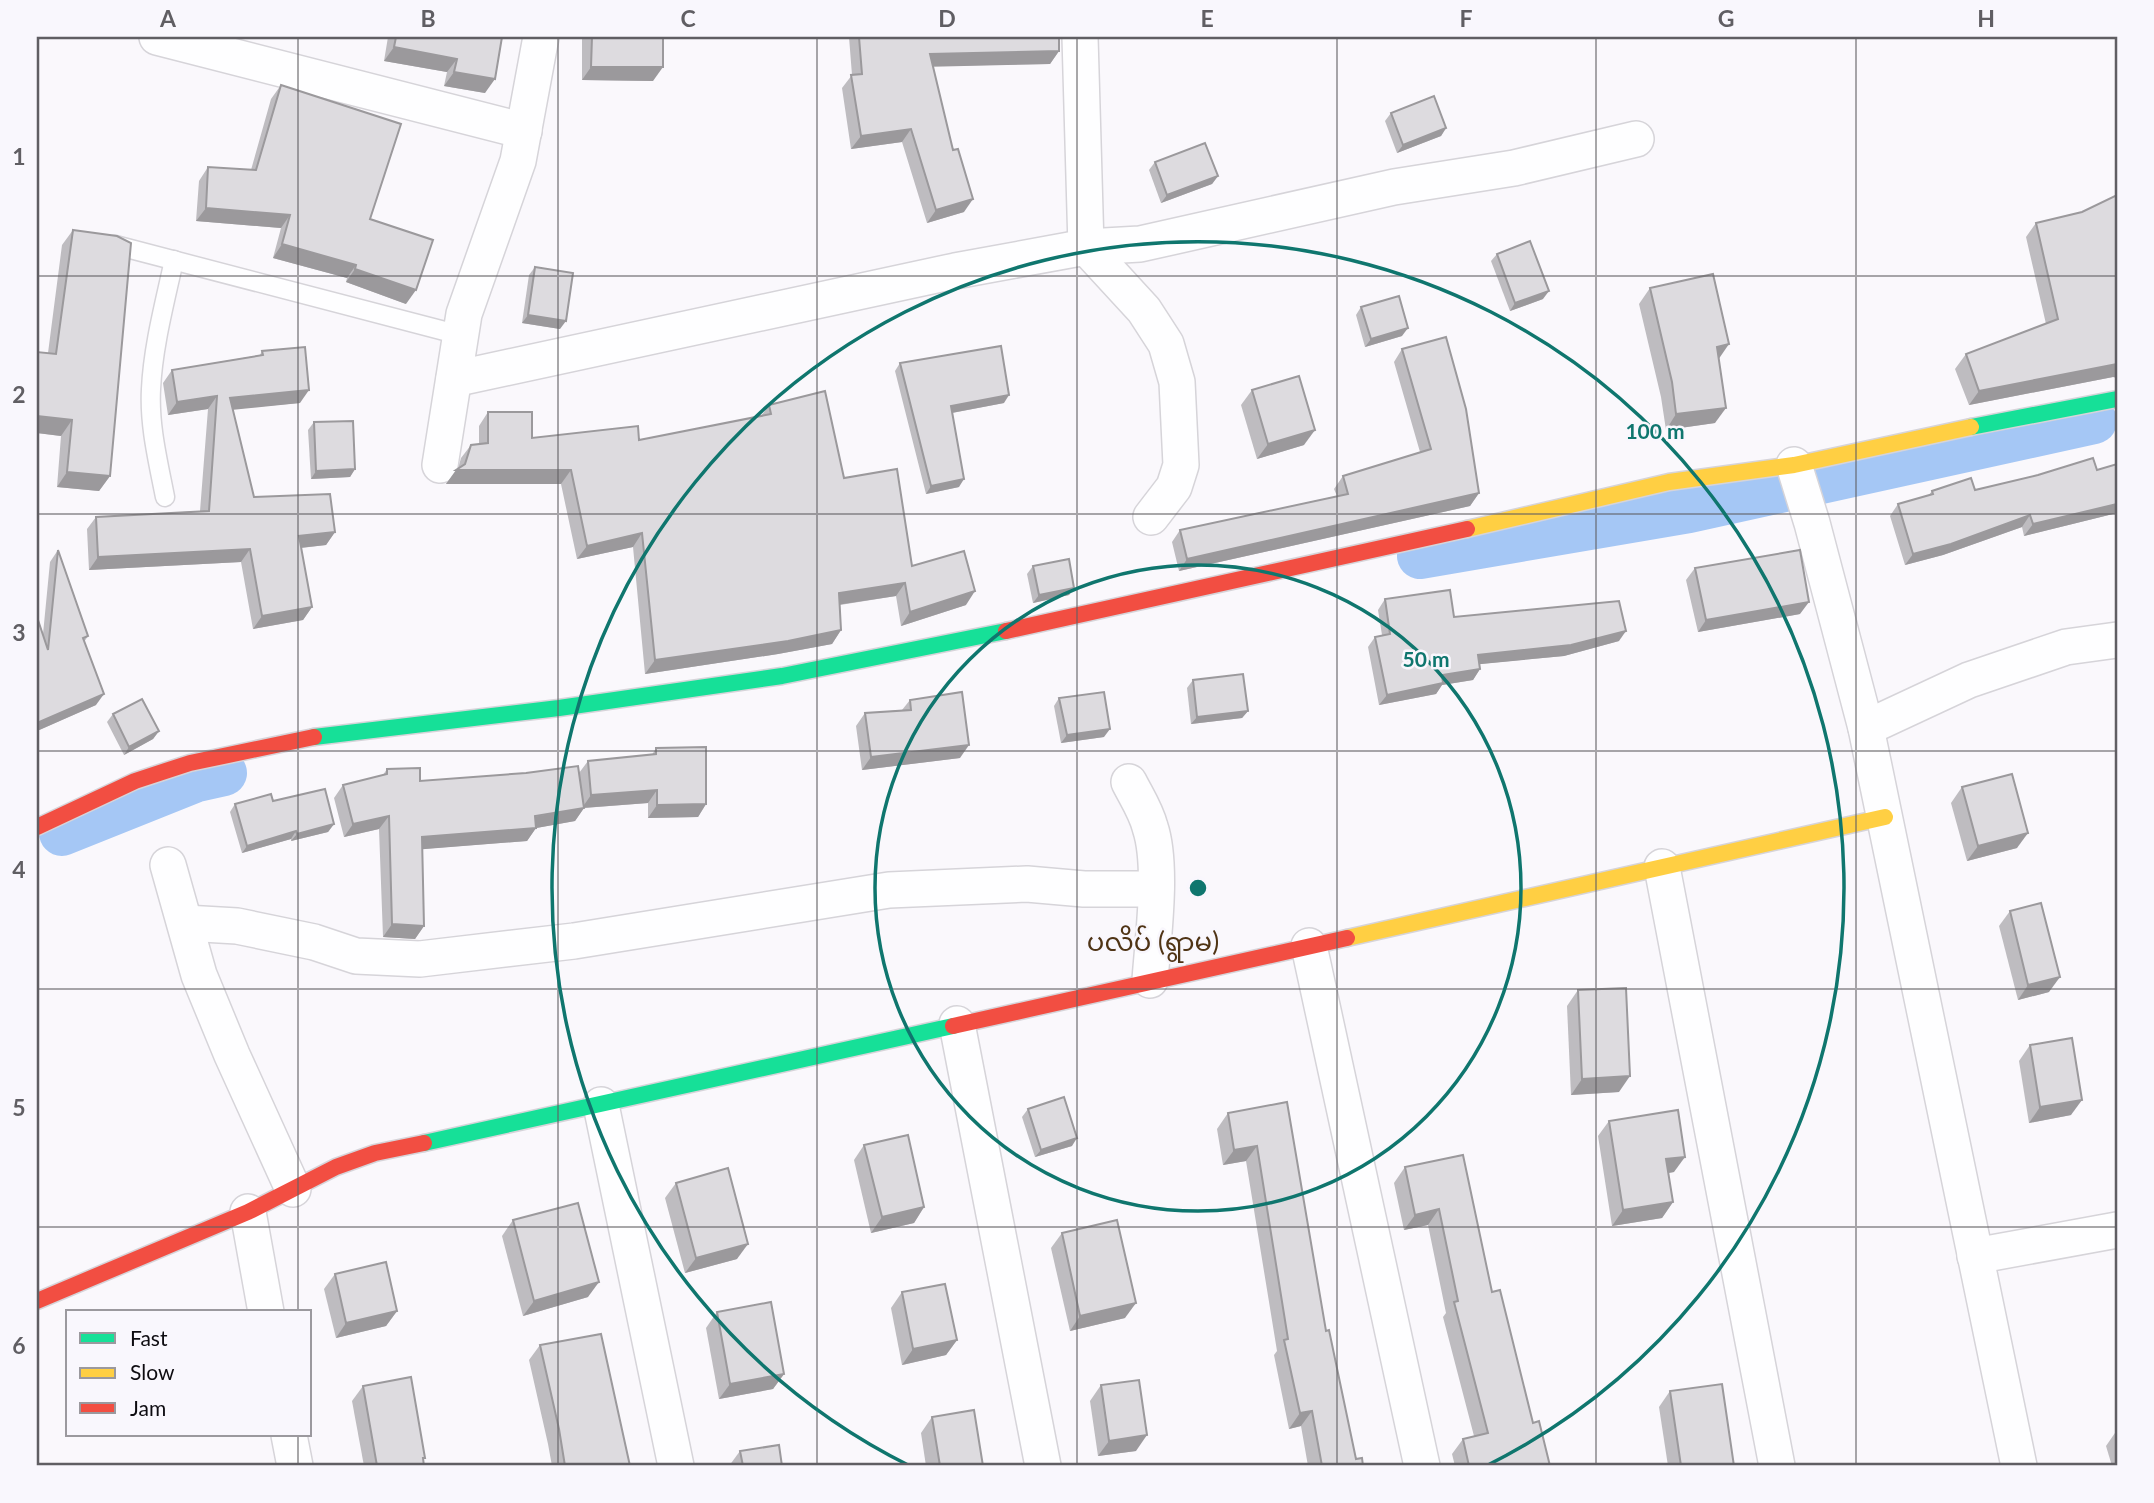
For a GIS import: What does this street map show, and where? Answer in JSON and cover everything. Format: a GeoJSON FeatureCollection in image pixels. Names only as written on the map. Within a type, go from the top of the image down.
{"type":"FeatureCollection","features":[{"type":"Feature","properties":{"kind":"street"},"geometry":{"type":"LineString","coordinates":[[157,37],[524,131]]}},
{"type":"Feature","properties":{"kind":"street"},"geometry":{"type":"LineString","coordinates":[[440,465],[464,314],[518,161],[541,37]]}},
{"type":"Feature","properties":{"kind":"street"},"geometry":{"type":"LineString","coordinates":[[1080,37],[1086,247],[1144,310],[1166,344],[1177,382],[1181,465],[1174,487],[1151,517]]}},
{"type":"Feature","properties":{"kind":"street"},"geometry":{"type":"LineString","coordinates":[[454,379],[943,273],[1086,247],[1140,244],[1394,187],[1514,168],[1636,139]]}},
{"type":"Feature","properties":{"kind":"street"},"geometry":{"type":"LineString","coordinates":[[37,827],[157,773],[300,739],[559,708],[782,676],[1316,564],[1669,482],[1794,465],[2117,399]]}},
{"type":"Feature","properties":{"kind":"street"},"geometry":{"type":"LineString","coordinates":[[1794,465],[1812,523],[1866,729],[2019,1466]]}},
{"type":"Feature","properties":{"kind":"street"},"geometry":{"type":"LineString","coordinates":[[1866,729],[1969,680],[2066,647],[2117,640]]}},
{"type":"Feature","properties":{"kind":"street"},"geometry":{"type":"LineString","coordinates":[[1129,782],[1150,827],[1154,844],[1156,889],[1150,980]]}},
{"type":"Feature","properties":{"kind":"street"},"geometry":{"type":"LineString","coordinates":[[37,1301],[248,1212],[336,1167],[375,1153],[601,1105],[1885,817]]}},
{"type":"Feature","properties":{"kind":"street"},"geometry":{"type":"LineString","coordinates":[[168,866],[204,986],[293,1189]]}},
{"type":"Feature","properties":{"kind":"street"},"geometry":{"type":"LineString","coordinates":[[1662,867],[1777,1466]]}},
{"type":"Feature","properties":{"kind":"street"},"geometry":{"type":"LineString","coordinates":[[185,923],[237,926],[314,942],[356,956],[420,959],[574,941],[889,890],[1027,884],[1084,889],[1156,889]]}},
{"type":"Feature","properties":{"kind":"street"},"geometry":{"type":"LineString","coordinates":[[1309,946],[1422,1466]]}},
{"type":"Feature","properties":{"kind":"street"},"geometry":{"type":"LineString","coordinates":[[957,1024],[1043,1466]]}},
{"type":"Feature","properties":{"kind":"street"},"geometry":{"type":"LineString","coordinates":[[601,1105],[676,1466]]}},
{"type":"Feature","properties":{"kind":"street"},"geometry":{"type":"LineString","coordinates":[[248,1212],[267,1310]]}},
{"type":"Feature","properties":{"kind":"street"},"geometry":{"type":"LineString","coordinates":[[1975,1256],[2117,1230]]}},
{"type":"Feature","properties":{"kind":"street"},"geometry":{"type":"LineString","coordinates":[[289,1436],[295,1466]]}},
{"type":"Feature","properties":{"kind":"lane"},"geometry":{"type":"LineString","coordinates":[[115,245],[460,335]]}},
{"type":"Feature","properties":{"kind":"lane"},"geometry":{"type":"LineString","coordinates":[[165,497],[153,435],[151,389],[159,330],[174,260]]}},
{"type":"Feature","properties":{"kind":"building"},"geometry":{"type":"Polygon","coordinates":[[[396,37],[502,37],[495,79],[454,72],[457,59],[394,47],[396,37]]]}},
{"type":"Feature","properties":{"kind":"building"},"geometry":{"type":"Polygon","coordinates":[[[592,37],[663,37],[663,67],[591,67],[592,37]]]}},
{"type":"Feature","properties":{"kind":"building"},"geometry":{"type":"Polygon","coordinates":[[[859,37],[1059,37],[1059,51],[930,54],[953,150],[958,149],[973,199],[936,210],[911,129],[861,136],[851,75],[862,74],[859,37]]]}},
{"type":"Feature","properties":{"kind":"building"},"geometry":{"type":"Polygon","coordinates":[[[281,85],[401,124],[370,219],[433,240],[416,290],[355,269],[356,265],[282,244],[290,215],[206,208],[208,167],[256,170],[281,85]]]}},
{"type":"Feature","properties":{"kind":"building"},"geometry":{"type":"Polygon","coordinates":[[[1434,96],[1446,128],[1403,145],[1391,113],[1434,96]]]}},
{"type":"Feature","properties":{"kind":"building"},"geometry":{"type":"Polygon","coordinates":[[[1205,143],[1218,176],[1167,195],[1155,162],[1205,143]]]}},
{"type":"Feature","properties":{"kind":"building"},"geometry":{"type":"Polygon","coordinates":[[[2117,195],[2117,364],[1979,391],[1966,354],[2058,319],[2036,223],[2082,212],[2117,195]]]}},
{"type":"Feature","properties":{"kind":"building"},"geometry":{"type":"Polygon","coordinates":[[[73,230],[117,236],[131,243],[110,476],[67,472],[72,420],[37,416],[37,352],[56,354],[73,230]]]}},
{"type":"Feature","properties":{"kind":"building"},"geometry":{"type":"Polygon","coordinates":[[[1530,241],[1549,291],[1515,303],[1497,254],[1530,241]]]}},
{"type":"Feature","properties":{"kind":"building"},"geometry":{"type":"Polygon","coordinates":[[[535,267],[573,273],[566,321],[528,315],[535,267]]]}},
{"type":"Feature","properties":{"kind":"building"},"geometry":{"type":"Polygon","coordinates":[[[1713,274],[1729,344],[1717,347],[1726,408],[1676,414],[1672,382],[1650,288],[1713,274]]]}},
{"type":"Feature","properties":{"kind":"building"},"geometry":{"type":"Polygon","coordinates":[[[1399,296],[1408,328],[1371,339],[1361,307],[1399,296]]]}},
{"type":"Feature","properties":{"kind":"building"},"geometry":{"type":"Polygon","coordinates":[[[1446,337],[1466,409],[1479,493],[1187,559],[1180,530],[1348,494],[1343,476],[1431,449],[1402,349],[1446,337]]]}},
{"type":"Feature","properties":{"kind":"building"},"geometry":{"type":"Polygon","coordinates":[[[1001,346],[1009,395],[951,406],[964,479],[931,486],[900,363],[1001,346]]]}},
{"type":"Feature","properties":{"kind":"building"},"geometry":{"type":"Polygon","coordinates":[[[305,347],[309,390],[230,398],[254,497],[330,494],[335,532],[299,536],[312,607],[262,616],[250,549],[98,557],[96,517],[209,511],[217,396],[177,402],[172,370],[263,355],[262,351],[305,347]]]}},
{"type":"Feature","properties":{"kind":"building"},"geometry":{"type":"Polygon","coordinates":[[[1299,376],[1315,430],[1268,444],[1252,390],[1299,376]]]}},
{"type":"Feature","properties":{"kind":"building"},"geometry":{"type":"Polygon","coordinates":[[[825,391],[844,478],[897,469],[912,566],[964,551],[975,591],[910,612],[905,583],[839,593],[841,630],[788,641],[655,660],[642,533],[587,546],[571,470],[456,470],[465,464],[471,445],[488,443],[488,412],[532,412],[532,438],[638,426],[639,440],[771,414],[769,405],[825,391]]]}},
{"type":"Feature","properties":{"kind":"building"},"geometry":{"type":"Polygon","coordinates":[[[353,421],[355,469],[316,471],[314,422],[353,421]]]}},
{"type":"Feature","properties":{"kind":"building"},"geometry":{"type":"Polygon","coordinates":[[[2093,458],[2097,470],[2117,464],[2117,504],[2033,524],[2030,515],[1951,544],[1913,554],[1898,504],[1933,494],[1932,491],[1971,478],[1975,490],[2093,458]]]}},
{"type":"Feature","properties":{"kind":"building"},"geometry":{"type":"Polygon","coordinates":[[[58,550],[88,636],[83,638],[104,694],[37,723],[37,617],[48,650],[58,550]]]}},
{"type":"Feature","properties":{"kind":"building"},"geometry":{"type":"Polygon","coordinates":[[[1800,550],[1809,602],[1706,620],[1695,568],[1800,550]]]}},
{"type":"Feature","properties":{"kind":"building"},"geometry":{"type":"Polygon","coordinates":[[[1069,559],[1074,588],[1039,595],[1033,566],[1069,559]]]}},
{"type":"Feature","properties":{"kind":"building"},"geometry":{"type":"Polygon","coordinates":[[[1450,590],[1454,617],[1619,601],[1626,631],[1571,645],[1478,655],[1480,669],[1442,675],[1443,683],[1387,695],[1375,637],[1390,634],[1385,599],[1450,590]]]}},
{"type":"Feature","properties":{"kind":"building"},"geometry":{"type":"Polygon","coordinates":[[[1243,674],[1248,711],[1197,717],[1193,680],[1243,674]]]}},
{"type":"Feature","properties":{"kind":"building"},"geometry":{"type":"Polygon","coordinates":[[[962,692],[969,745],[871,757],[865,713],[911,710],[910,700],[962,692]]]}},
{"type":"Feature","properties":{"kind":"building"},"geometry":{"type":"Polygon","coordinates":[[[1104,692],[1110,729],[1067,735],[1059,698],[1104,692]]]}},
{"type":"Feature","properties":{"kind":"building"},"geometry":{"type":"Polygon","coordinates":[[[142,699],[159,731],[129,747],[113,714],[142,699]]]}},
{"type":"Feature","properties":{"kind":"building"},"geometry":{"type":"Polygon","coordinates":[[[706,747],[706,804],[657,805],[657,790],[591,795],[588,761],[656,754],[656,748],[706,747]]]}},
{"type":"Feature","properties":{"kind":"building"},"geometry":{"type":"Polygon","coordinates":[[[578,766],[584,808],[535,816],[536,828],[422,837],[424,926],[392,924],[389,816],[353,824],[343,785],[387,774],[387,769],[420,768],[420,781],[578,766]]]}},
{"type":"Feature","properties":{"kind":"building"},"geometry":{"type":"Polygon","coordinates":[[[2012,774],[2028,833],[1978,846],[1962,787],[2012,774]]]}},
{"type":"Feature","properties":{"kind":"building"},"geometry":{"type":"Polygon","coordinates":[[[325,789],[334,824],[297,834],[296,831],[247,846],[235,804],[271,794],[273,801],[325,789]]]}},
{"type":"Feature","properties":{"kind":"building"},"geometry":{"type":"Polygon","coordinates":[[[2041,903],[2060,977],[2028,985],[2010,911],[2041,903]]]}},
{"type":"Feature","properties":{"kind":"building"},"geometry":{"type":"Polygon","coordinates":[[[1626,988],[1630,1076],[1582,1079],[1578,990],[1626,988]]]}},
{"type":"Feature","properties":{"kind":"building"},"geometry":{"type":"Polygon","coordinates":[[[2072,1038],[2082,1100],[2040,1107],[2030,1045],[2072,1038]]]}},
{"type":"Feature","properties":{"kind":"building"},"geometry":{"type":"Polygon","coordinates":[[[1064,1097],[1077,1138],[1041,1150],[1028,1109],[1064,1097]]]}},
{"type":"Feature","properties":{"kind":"building"},"geometry":{"type":"Polygon","coordinates":[[[1287,1102],[1326,1331],[1329,1330],[1356,1459],[1362,1458],[1363,1466],[1322,1466],[1312,1411],[1300,1413],[1284,1340],[1288,1339],[1257,1146],[1234,1150],[1228,1113],[1287,1102]]]}},
{"type":"Feature","properties":{"kind":"building"},"geometry":{"type":"Polygon","coordinates":[[[1678,1110],[1685,1157],[1666,1159],[1673,1202],[1623,1210],[1609,1121],[1678,1110]]]}},
{"type":"Feature","properties":{"kind":"building"},"geometry":{"type":"Polygon","coordinates":[[[908,1135],[924,1207],[882,1217],[864,1145],[908,1135]]]}},
{"type":"Feature","properties":{"kind":"building"},"geometry":{"type":"Polygon","coordinates":[[[1463,1155],[1492,1292],[1500,1290],[1533,1423],[1539,1421],[1550,1466],[1469,1466],[1463,1439],[1488,1433],[1454,1302],[1458,1301],[1439,1209],[1415,1215],[1405,1167],[1463,1155]]]}},
{"type":"Feature","properties":{"kind":"building"},"geometry":{"type":"Polygon","coordinates":[[[728,1168],[748,1244],[696,1258],[676,1183],[728,1168]]]}},
{"type":"Feature","properties":{"kind":"building"},"geometry":{"type":"Polygon","coordinates":[[[578,1203],[599,1282],[534,1301],[513,1220],[578,1203]]]}},
{"type":"Feature","properties":{"kind":"building"},"geometry":{"type":"Polygon","coordinates":[[[1117,1220],[1136,1303],[1080,1316],[1062,1233],[1117,1220]]]}},
{"type":"Feature","properties":{"kind":"building"},"geometry":{"type":"Polygon","coordinates":[[[386,1262],[397,1311],[346,1323],[335,1274],[386,1262]]]}},
{"type":"Feature","properties":{"kind":"building"},"geometry":{"type":"Polygon","coordinates":[[[945,1284],[957,1340],[913,1349],[902,1292],[945,1284]]]}},
{"type":"Feature","properties":{"kind":"building"},"geometry":{"type":"Polygon","coordinates":[[[771,1302],[784,1374],[730,1384],[717,1312],[771,1302]]]}},
{"type":"Feature","properties":{"kind":"building"},"geometry":{"type":"Polygon","coordinates":[[[601,1334],[630,1466],[565,1466],[540,1345],[601,1334]]]}},
{"type":"Feature","properties":{"kind":"building"},"geometry":{"type":"Polygon","coordinates":[[[411,1377],[425,1458],[424,1466],[377,1466],[363,1386],[411,1377]]]}},
{"type":"Feature","properties":{"kind":"building"},"geometry":{"type":"Polygon","coordinates":[[[1139,1380],[1147,1435],[1109,1441],[1101,1385],[1139,1380]]]}},
{"type":"Feature","properties":{"kind":"building"},"geometry":{"type":"Polygon","coordinates":[[[1722,1384],[1734,1466],[1681,1466],[1670,1391],[1722,1384]]]}},
{"type":"Feature","properties":{"kind":"building"},"geometry":{"type":"Polygon","coordinates":[[[974,1410],[983,1466],[940,1466],[932,1417],[974,1410]]]}},
{"type":"Feature","properties":{"kind":"building"},"geometry":{"type":"Polygon","coordinates":[[[779,1445],[782,1466],[743,1466],[740,1451],[779,1445]]]}},
{"type":"Feature","properties":{"kind":"waterway"},"geometry":{"type":"LineString","coordinates":[[1420,556],[1689,510],[2094,421]]}},
{"type":"Feature","properties":{"kind":"waterway"},"geometry":{"type":"LineString","coordinates":[[62,833],[197,779],[224,773]]}},
{"type":"Feature","properties":{"kind":"traffic: fast"},"geometry":{"type":"LineString","coordinates":[[1971,427],[2117,399]]}},
{"type":"Feature","properties":{"kind":"traffic: fast"},"geometry":{"type":"LineString","coordinates":[[314,737],[559,708],[782,676],[1006,631]]}},
{"type":"Feature","properties":{"kind":"traffic: fast"},"geometry":{"type":"LineString","coordinates":[[424,1143],[953,1026]]}},
{"type":"Feature","properties":{"kind":"traffic: slow"},"geometry":{"type":"LineString","coordinates":[[1467,529],[1669,482],[1794,465],[1971,427]]}},
{"type":"Feature","properties":{"kind":"traffic: slow"},"geometry":{"type":"LineString","coordinates":[[1347,938],[1885,817]]}},
{"type":"Feature","properties":{"kind":"traffic: jam"},"geometry":{"type":"LineString","coordinates":[[1006,631],[1467,529]]}},
{"type":"Feature","properties":{"kind":"traffic: jam"},"geometry":{"type":"LineString","coordinates":[[37,827],[135,781],[190,763],[314,737]]}},
{"type":"Feature","properties":{"kind":"traffic: jam"},"geometry":{"type":"LineString","coordinates":[[953,1026],[1347,938]]}},
{"type":"Feature","properties":{"kind":"traffic: jam"},"geometry":{"type":"LineString","coordinates":[[37,1301],[248,1212],[336,1167],[375,1153],[424,1143]]}},
{"type":"Feature","properties":{"kind":"district","name":"ပလိပ် (ရွာမ)"},"geometry":{"type":"Point","coordinates":[1153,942]}}]}
